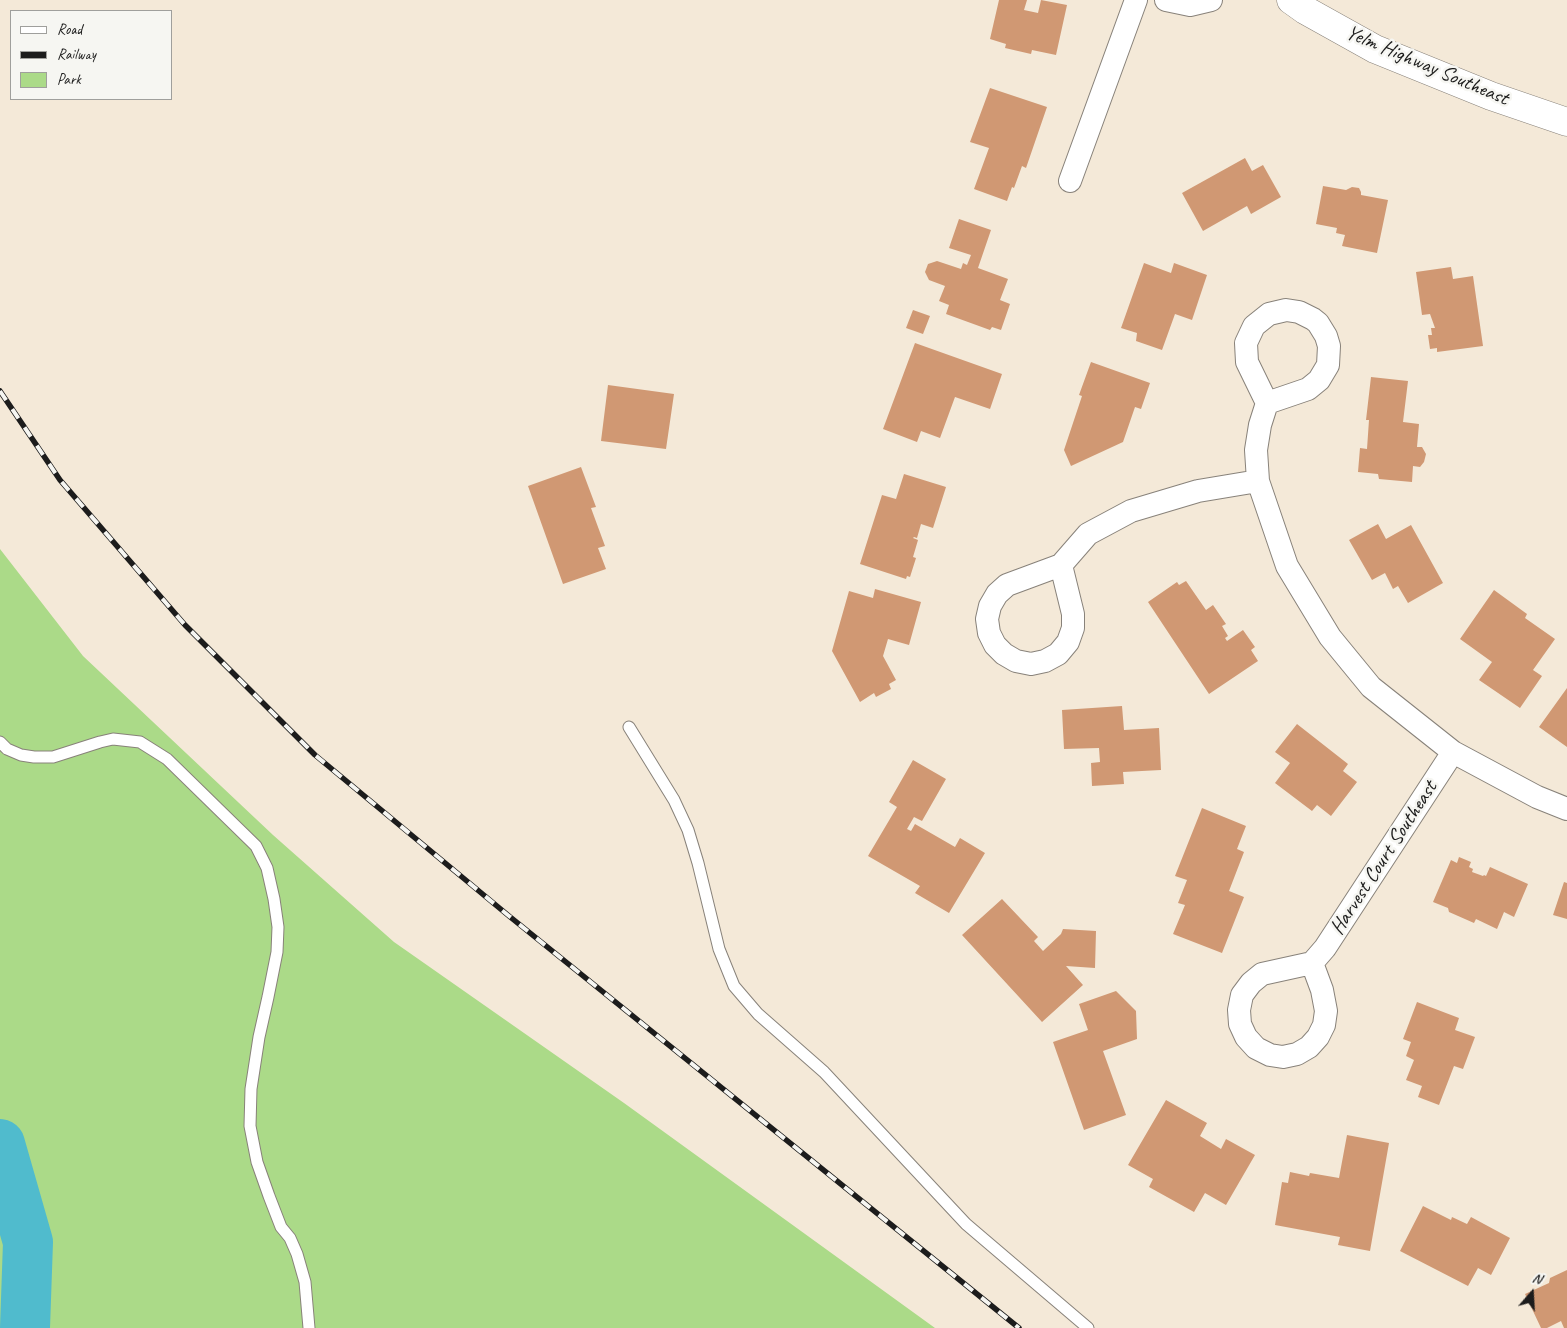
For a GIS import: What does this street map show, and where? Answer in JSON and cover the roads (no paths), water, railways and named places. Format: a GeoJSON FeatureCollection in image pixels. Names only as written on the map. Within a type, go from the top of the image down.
{"type":"FeatureCollection","features":[{"type":"Feature","properties":{"kind":"main road","name":"Yelm Highway Southeast"},"geometry":{"type":"LineString","coordinates":[[1291,0],[1304,10],[1375,49],[1491,96],[1567,122]]}},
{"type":"Feature","properties":{"kind":"street"},"geometry":{"type":"LineString","coordinates":[[1070,181],[1136,0]]}},
{"type":"Feature","properties":{"kind":"street"},"geometry":{"type":"LineString","coordinates":[[1166,0],[1190,5],[1211,0]]}},
{"type":"Feature","properties":{"kind":"street"},"geometry":{"type":"LineString","coordinates":[[1267,403],[1260,426],[1256,450],[1258,481],[1287,566],[1330,636],[1371,687],[1453,752],[1538,797],[1567,809]]}},
{"type":"Feature","properties":{"kind":"street"},"geometry":{"type":"LineString","coordinates":[[1061,565],[1073,614],[1073,628],[1068,642],[1058,654],[1045,661],[1031,664],[1016,661],[1004,654],[995,645],[989,632],[990,606],[997,594],[1006,585],[1061,565],[1088,534],[1131,512],[1198,491],[1258,481]]}},
{"type":"Feature","properties":{"kind":"street","name":"Harvest Court Southeast"},"geometry":{"type":"LineString","coordinates":[[1312,963],[1325,948],[1453,752]]}},
{"type":"Feature","properties":{"kind":"street"},"geometry":{"type":"LineString","coordinates":[[1312,963],[1322,990],[1326,1011],[1324,1025],[1318,1037],[1309,1047],[1297,1054],[1283,1057],[1270,1055],[1256,1048],[1246,1037],[1240,1024],[1239,1010],[1242,995],[1250,983],[1262,974],[1312,963]]}},
{"type":"Feature","properties":{"kind":"lane"},"geometry":{"type":"LineString","coordinates":[[629,727],[674,800],[688,830],[719,948],[734,986],[758,1014],[824,1072],[966,1224],[1088,1328]]}},
{"type":"Feature","properties":{"kind":"lane"},"geometry":{"type":"LineString","coordinates":[[0,742],[7,749],[20,755],[53,757],[113,739],[140,742],[168,759],[256,846],[267,868],[278,927],[277,952],[259,1036],[251,1089],[250,1126],[257,1162],[269,1196],[281,1227],[290,1238],[297,1254],[304,1282],[309,1328]]}},
{"type":"Feature","properties":{"kind":"waterway"},"geometry":{"type":"LineString","coordinates":[[0,1144],[28,1242],[25,1328]]}},
{"type":"Feature","properties":{"kind":"railway"},"geometry":{"type":"LineString","coordinates":[[0,391],[60,480],[185,625],[315,755],[509,916],[1019,1328]]}}]}
